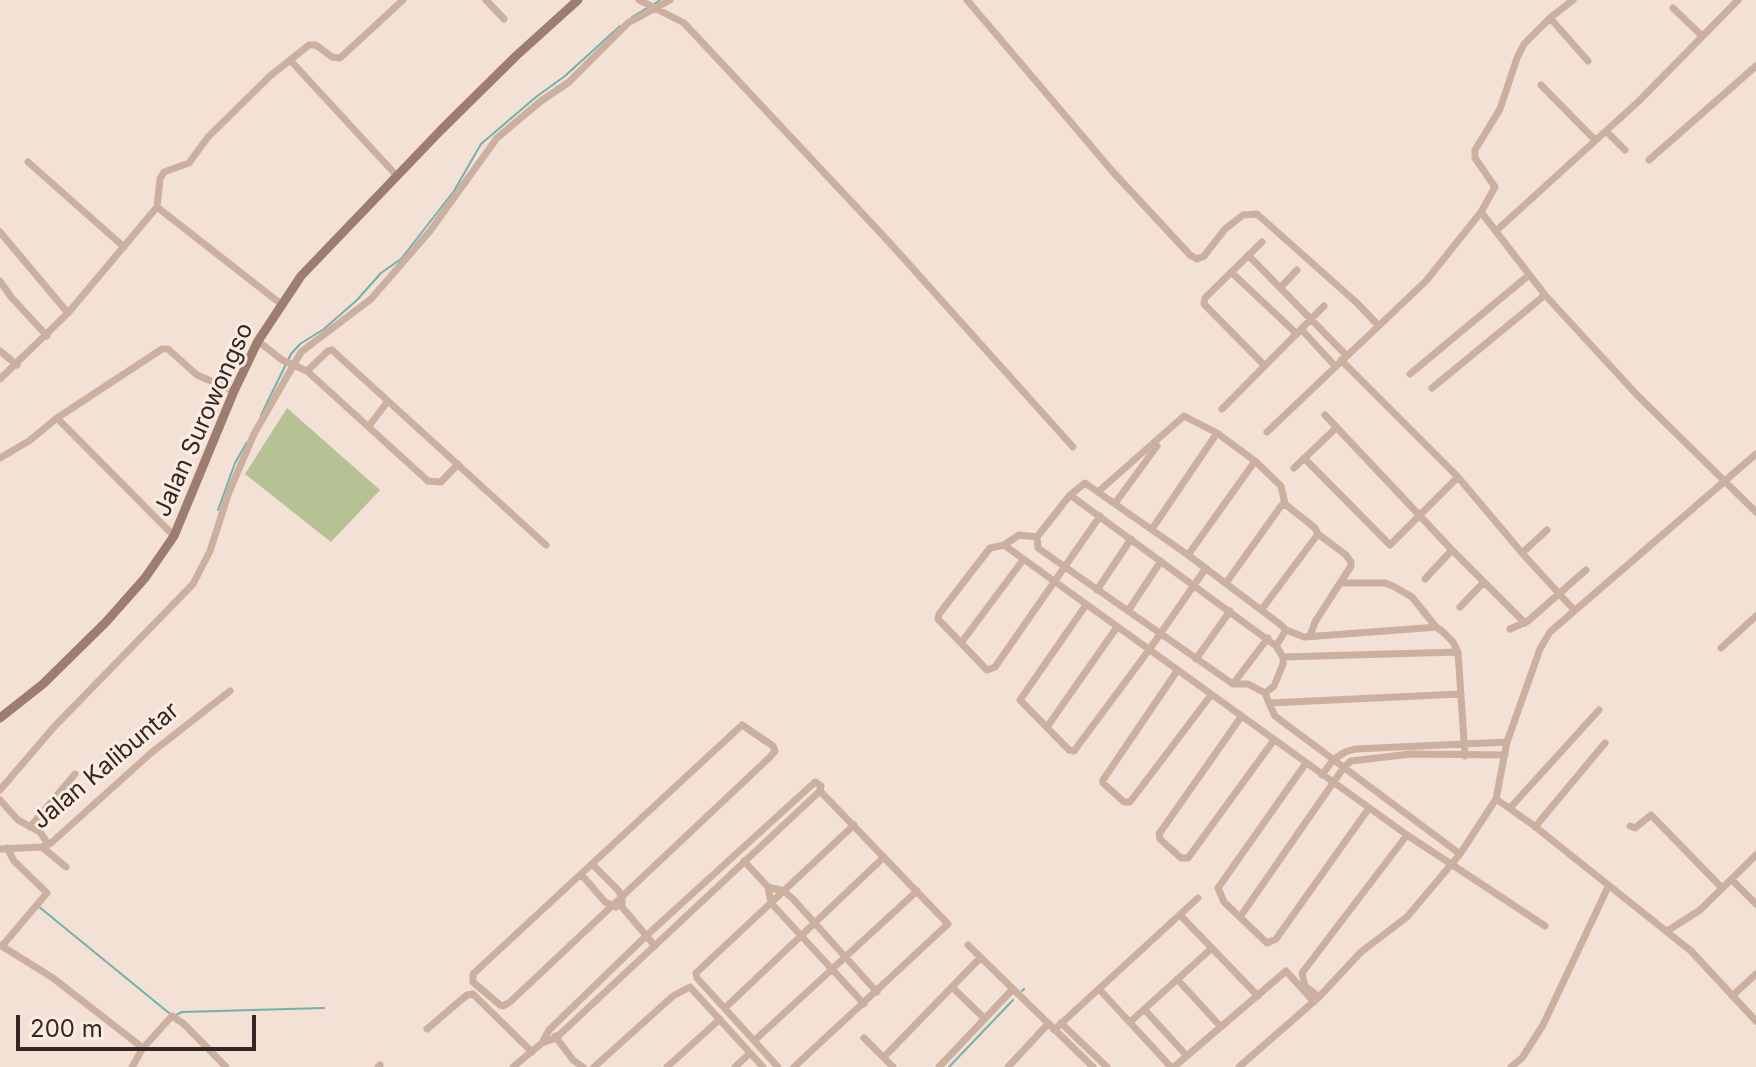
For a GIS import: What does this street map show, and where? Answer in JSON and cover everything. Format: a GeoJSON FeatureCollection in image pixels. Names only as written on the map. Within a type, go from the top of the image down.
{"type":"FeatureCollection","features":[{"type":"Feature","properties":{"kind":"street"},"geometry":{"type":"LineString","coordinates":[[0,379],[68,313],[157,207],[161,175],[189,163],[208,137],[270,76],[312,44],[332,57],[340,58],[403,0]]}},
{"type":"Feature","properties":{"kind":"street"},"geometry":{"type":"LineString","coordinates":[[486,0],[504,19]]}},
{"type":"Feature","properties":{"kind":"street","name":"Jalan Surowongso"},"geometry":{"type":"LineString","coordinates":[[0,718],[43,684],[106,622],[145,578],[174,536],[258,341],[313,261],[516,56],[578,0]]}},
{"type":"Feature","properties":{"kind":"street"},"geometry":{"type":"LineString","coordinates":[[0,790],[54,727],[193,584],[213,544],[241,462],[288,364],[371,299],[430,231],[497,138],[569,82],[647,5],[670,0]]}},
{"type":"Feature","properties":{"kind":"street"},"geometry":{"type":"LineString","coordinates":[[967,0],[1113,172],[1190,255],[1197,259],[1204,256],[1225,229],[1243,215],[1257,214],[1378,325]]}},
{"type":"Feature","properties":{"kind":"street"},"geometry":{"type":"LineString","coordinates":[[1267,432],[1426,281],[1481,212],[1495,187],[1474,153],[1500,109],[1524,44],[1573,0]]}},
{"type":"Feature","properties":{"kind":"street"},"geometry":{"type":"LineString","coordinates":[[1721,0],[1729,9]]}},
{"type":"Feature","properties":{"kind":"street"},"geometry":{"type":"LineString","coordinates":[[1497,230],[1606,131],[1738,0]]}},
{"type":"Feature","properties":{"kind":"street"},"geometry":{"type":"LineString","coordinates":[[647,5],[684,23],[889,242],[1073,447]]}},
{"type":"Feature","properties":{"kind":"street"},"geometry":{"type":"LineString","coordinates":[[1673,8],[1702,36]]}},
{"type":"Feature","properties":{"kind":"street"},"geometry":{"type":"LineString","coordinates":[[1550,18],[1588,61]]}},
{"type":"Feature","properties":{"kind":"street"},"geometry":{"type":"LineString","coordinates":[[290,60],[396,175]]}},
{"type":"Feature","properties":{"kind":"street"},"geometry":{"type":"LineString","coordinates":[[1649,160],[1756,66]]}},
{"type":"Feature","properties":{"kind":"street"},"geometry":{"type":"LineString","coordinates":[[1541,85],[1595,140]]}},
{"type":"Feature","properties":{"kind":"street"},"geometry":{"type":"LineString","coordinates":[[1606,131],[1625,150]]}},
{"type":"Feature","properties":{"kind":"street"},"geometry":{"type":"LineString","coordinates":[[28,162],[124,247]]}},
{"type":"Feature","properties":{"kind":"street"},"geometry":{"type":"LineString","coordinates":[[157,207],[281,304]]}},
{"type":"Feature","properties":{"kind":"street"},"geometry":{"type":"LineString","coordinates":[[1481,212],[1545,295],[1637,395],[1756,512]]}},
{"type":"Feature","properties":{"kind":"street"},"geometry":{"type":"LineString","coordinates":[[0,232],[68,313]]}},
{"type":"Feature","properties":{"kind":"street"},"geometry":{"type":"LineString","coordinates":[[1262,242],[1205,298],[1205,308],[1265,366]]}},
{"type":"Feature","properties":{"kind":"street"},"geometry":{"type":"LineString","coordinates":[[1248,255],[1311,320],[1340,360],[1458,477],[1574,610]]}},
{"type":"Feature","properties":{"kind":"street"},"geometry":{"type":"LineString","coordinates":[[1280,288],[1297,270]]}},
{"type":"Feature","properties":{"kind":"street"},"geometry":{"type":"LineString","coordinates":[[1231,272],[1299,332],[1340,360]]}},
{"type":"Feature","properties":{"kind":"street"},"geometry":{"type":"LineString","coordinates":[[1410,374],[1529,275]]}},
{"type":"Feature","properties":{"kind":"street"},"geometry":{"type":"LineString","coordinates":[[0,281],[47,336]]}},
{"type":"Feature","properties":{"kind":"street"},"geometry":{"type":"LineString","coordinates":[[1432,388],[1545,295]]}},
{"type":"Feature","properties":{"kind":"street"},"geometry":{"type":"LineString","coordinates":[[1222,409],[1324,306]]}},
{"type":"Feature","properties":{"kind":"street"},"geometry":{"type":"LineString","coordinates":[[258,341],[288,364],[307,371],[428,481],[441,482],[458,464]]}},
{"type":"Feature","properties":{"kind":"street"},"geometry":{"type":"LineString","coordinates":[[0,458],[166,348],[189,371],[234,391]]}},
{"type":"Feature","properties":{"kind":"street"},"geometry":{"type":"LineString","coordinates":[[307,371],[332,350],[546,545]]}},
{"type":"Feature","properties":{"kind":"street"},"geometry":{"type":"LineString","coordinates":[[0,351],[17,365]]}},
{"type":"Feature","properties":{"kind":"street"},"geometry":{"type":"LineString","coordinates":[[369,426],[388,401]]}},
{"type":"Feature","properties":{"kind":"street"},"geometry":{"type":"LineString","coordinates":[[1325,415],[1525,623]]}},
{"type":"Feature","properties":{"kind":"street"},"geometry":{"type":"LineString","coordinates":[[1099,491],[1184,416],[1217,433],[1255,461],[1281,486],[1285,504],[1351,562],[1315,622],[1310,636]]}},
{"type":"Feature","properties":{"kind":"street"},"geometry":{"type":"LineString","coordinates":[[57,418],[174,536]]}},
{"type":"Feature","properties":{"kind":"street"},"geometry":{"type":"LineString","coordinates":[[1294,468],[1336,428]]}},
{"type":"Feature","properties":{"kind":"street"},"geometry":{"type":"LineString","coordinates":[[1152,529],[1217,433]]}},
{"type":"Feature","properties":{"kind":"street"},"geometry":{"type":"LineString","coordinates":[[1116,502],[1166,435]]}},
{"type":"Feature","properties":{"kind":"street"},"geometry":{"type":"LineString","coordinates":[[1239,1067],[1316,1000],[1361,952],[1407,917],[1460,854],[1496,799],[1507,742],[1545,639],[1574,610],[1726,483],[1756,454]]}},
{"type":"Feature","properties":{"kind":"street"},"geometry":{"type":"LineString","coordinates":[[1304,458],[1389,544],[1458,477]]}},
{"type":"Feature","properties":{"kind":"street"},"geometry":{"type":"LineString","coordinates":[[1188,555],[1255,461]]}},
{"type":"Feature","properties":{"kind":"street"},"geometry":{"type":"LineString","coordinates":[[1436,627],[1299,636],[1286,630],[1116,502],[1084,482],[1037,537],[1038,548],[1196,659],[1233,684],[1248,684],[1265,693],[1275,716],[1460,854]]}},
{"type":"Feature","properties":{"kind":"street"},"geometry":{"type":"LineString","coordinates":[[1070,495],[1276,646],[1283,657],[1280,675],[1274,686],[1265,693]]}},
{"type":"Feature","properties":{"kind":"street"},"geometry":{"type":"LineString","coordinates":[[1226,583],[1285,504]]}},
{"type":"Feature","properties":{"kind":"street"},"geometry":{"type":"LineString","coordinates":[[1037,537],[1019,535],[1004,545],[995,545],[985,553],[939,614],[938,619],[987,670],[992,670],[1100,516]]}},
{"type":"Feature","properties":{"kind":"street"},"geometry":{"type":"LineString","coordinates":[[1522,553],[1547,530]]}},
{"type":"Feature","properties":{"kind":"street"},"geometry":{"type":"LineString","coordinates":[[1262,609],[1318,534]]}},
{"type":"Feature","properties":{"kind":"street"},"geometry":{"type":"LineString","coordinates":[[1097,590],[1131,539]]}},
{"type":"Feature","properties":{"kind":"street"},"geometry":{"type":"LineString","coordinates":[[1004,545],[1407,835],[1545,926]]}},
{"type":"Feature","properties":{"kind":"street"},"geometry":{"type":"LineString","coordinates":[[1425,579],[1452,550]]}},
{"type":"Feature","properties":{"kind":"street"},"geometry":{"type":"LineString","coordinates":[[961,643],[1023,560]]}},
{"type":"Feature","properties":{"kind":"street"},"geometry":{"type":"LineString","coordinates":[[1128,611],[1161,561]]}},
{"type":"Feature","properties":{"kind":"street"},"geometry":{"type":"LineString","coordinates":[[1086,605],[1020,697],[1022,703],[1069,750],[1076,750],[1206,568]]}},
{"type":"Feature","properties":{"kind":"street"},"geometry":{"type":"LineString","coordinates":[[1510,629],[1525,623],[1586,570]]}},
{"type":"Feature","properties":{"kind":"street"},"geometry":{"type":"LineString","coordinates":[[1460,607],[1484,582]]}},
{"type":"Feature","properties":{"kind":"street"},"geometry":{"type":"LineString","coordinates":[[1340,583],[1385,583],[1393,586],[1412,597],[1436,627],[1453,642],[1458,652],[1465,756]]}},
{"type":"Feature","properties":{"kind":"street"},"geometry":{"type":"LineString","coordinates":[[1196,659],[1230,611]]}},
{"type":"Feature","properties":{"kind":"street"},"geometry":{"type":"LineString","coordinates":[[1721,648],[1756,616]]}},
{"type":"Feature","properties":{"kind":"street"},"geometry":{"type":"LineString","coordinates":[[1047,727],[1117,627]]}},
{"type":"Feature","properties":{"kind":"street"},"geometry":{"type":"LineString","coordinates":[[1276,646],[1286,630]]}},
{"type":"Feature","properties":{"kind":"street"},"geometry":{"type":"LineString","coordinates":[[1233,684],[1268,638]]}},
{"type":"Feature","properties":{"kind":"street"},"geometry":{"type":"LineString","coordinates":[[1283,657],[1458,652]]}},
{"type":"Feature","properties":{"kind":"street"},"geometry":{"type":"LineString","coordinates":[[1177,671],[1103,780],[1124,802],[1130,802],[1211,695]]}},
{"type":"Feature","properties":{"kind":"street","name":"Jalan Kalibuntar"},"geometry":{"type":"LineString","coordinates":[[3,848],[44,840],[87,813],[151,753],[230,691]]}},
{"type":"Feature","properties":{"kind":"street"},"geometry":{"type":"LineString","coordinates":[[1269,703],[1460,694]]}},
{"type":"Feature","properties":{"kind":"street"},"geometry":{"type":"LineString","coordinates":[[1510,808],[1599,710]]}},
{"type":"Feature","properties":{"kind":"street"},"geometry":{"type":"LineString","coordinates":[[1241,717],[1159,834],[1181,858],[1188,858],[1274,740]]}},
{"type":"Feature","properties":{"kind":"street"},"geometry":{"type":"LineString","coordinates":[[745,726],[773,746],[775,751],[770,757],[503,1006],[473,982],[473,974],[592,864],[739,727],[745,726]]}},
{"type":"Feature","properties":{"kind":"street"},"geometry":{"type":"LineString","coordinates":[[1322,775],[1333,760],[1355,749],[1507,742]]}},
{"type":"Feature","properties":{"kind":"street"},"geometry":{"type":"LineString","coordinates":[[1535,827],[1605,743]]}},
{"type":"Feature","properties":{"kind":"street"},"geometry":{"type":"LineString","coordinates":[[1240,917],[1351,761],[1379,756],[1505,755]]}},
{"type":"Feature","properties":{"kind":"street"},"geometry":{"type":"LineString","coordinates":[[1306,763],[1220,883],[1220,897],[1267,943],[1273,942],[1369,808]]}},
{"type":"Feature","properties":{"kind":"street"},"geometry":{"type":"LineString","coordinates":[[30,827],[75,774]]}},
{"type":"Feature","properties":{"kind":"street"},"geometry":{"type":"LineString","coordinates":[[513,1067],[542,1043],[549,1030],[646,936],[810,784],[818,783],[822,787],[745,863],[556,1038],[542,1043]]}},
{"type":"Feature","properties":{"kind":"street"},"geometry":{"type":"LineString","coordinates":[[794,1067],[948,924],[820,791]]}},
{"type":"Feature","properties":{"kind":"street"},"geometry":{"type":"LineString","coordinates":[[1496,799],[1691,951],[1756,1021]]}},
{"type":"Feature","properties":{"kind":"street"},"geometry":{"type":"LineString","coordinates":[[0,800],[44,840],[66,867]]}},
{"type":"Feature","properties":{"kind":"street"},"geometry":{"type":"LineString","coordinates":[[1630,826],[1635,828],[1651,815],[1722,888]]}},
{"type":"Feature","properties":{"kind":"street"},"geometry":{"type":"LineString","coordinates":[[778,1067],[697,978],[696,973],[854,825]]}},
{"type":"Feature","properties":{"kind":"street"},"geometry":{"type":"LineString","coordinates":[[1316,1000],[1305,986],[1302,973],[1407,835]]}},
{"type":"Feature","properties":{"kind":"street"},"geometry":{"type":"LineString","coordinates":[[3,848],[47,893],[1,946],[53,978],[143,1048]]}},
{"type":"Feature","properties":{"kind":"street"},"geometry":{"type":"LineString","coordinates":[[737,853],[768,887],[784,891],[877,992]]}},
{"type":"Feature","properties":{"kind":"street"},"geometry":{"type":"LineString","coordinates":[[1667,931],[1700,910],[1756,855]]}},
{"type":"Feature","properties":{"kind":"street"},"geometry":{"type":"LineString","coordinates":[[726,1007],[884,857]]}},
{"type":"Feature","properties":{"kind":"street"},"geometry":{"type":"LineString","coordinates":[[592,864],[622,897],[622,907],[655,946]]}},
{"type":"Feature","properties":{"kind":"street"},"geometry":{"type":"LineString","coordinates":[[581,874],[612,906],[622,907]]}},
{"type":"Feature","properties":{"kind":"street"},"geometry":{"type":"LineString","coordinates":[[1732,880],[1756,904]]}},
{"type":"Feature","properties":{"kind":"street"},"geometry":{"type":"LineString","coordinates":[[768,887],[771,903],[864,1004]]}},
{"type":"Feature","properties":{"kind":"street"},"geometry":{"type":"LineString","coordinates":[[1511,1067],[1522,1058],[1543,1025],[1608,887]]}},
{"type":"Feature","properties":{"kind":"street"},"geometry":{"type":"LineString","coordinates":[[755,1040],[917,891]]}},
{"type":"Feature","properties":{"kind":"street"},"geometry":{"type":"LineString","coordinates":[[1012,1065],[1198,898]]}},
{"type":"Feature","properties":{"kind":"street"},"geometry":{"type":"LineString","coordinates":[[1180,915],[1258,996]]}},
{"type":"Feature","properties":{"kind":"street"},"geometry":{"type":"LineString","coordinates":[[968,945],[1093,1067]]}},
{"type":"Feature","properties":{"kind":"street"},"geometry":{"type":"LineString","coordinates":[[1130,1022],[1212,948]]}},
{"type":"Feature","properties":{"kind":"street"},"geometry":{"type":"LineString","coordinates":[[884,1057],[980,958]]}},
{"type":"Feature","properties":{"kind":"street"},"geometry":{"type":"LineString","coordinates":[[1099,989],[1172,1067],[1286,971],[1316,1000]]}},
{"type":"Feature","properties":{"kind":"street"},"geometry":{"type":"LineString","coordinates":[[1732,996],[1756,974]]}},
{"type":"Feature","properties":{"kind":"street"},"geometry":{"type":"LineString","coordinates":[[1177,979],[1221,1027]]}},
{"type":"Feature","properties":{"kind":"street"},"geometry":{"type":"LineString","coordinates":[[594,1067],[686,987],[693,988],[763,1067]]}},
{"type":"Feature","properties":{"kind":"street"},"geometry":{"type":"LineString","coordinates":[[952,987],[985,1019]]}},
{"type":"Feature","properties":{"kind":"street"},"geometry":{"type":"LineString","coordinates":[[939,1067],[1012,990]]}},
{"type":"Feature","properties":{"kind":"street"},"geometry":{"type":"LineString","coordinates":[[427,1029],[467,995],[473,994],[532,1052]]}},
{"type":"Feature","properties":{"kind":"street"},"geometry":{"type":"LineString","coordinates":[[1144,1009],[1187,1056]]}},
{"type":"Feature","properties":{"kind":"street"},"geometry":{"type":"LineString","coordinates":[[132,1067],[143,1048],[172,1016],[184,1024],[226,1067]]}},
{"type":"Feature","properties":{"kind":"street"},"geometry":{"type":"LineString","coordinates":[[667,1067],[720,1019]]}},
{"type":"Feature","properties":{"kind":"street"},"geometry":{"type":"LineString","coordinates":[[1061,1023],[1107,1067]]}},
{"type":"Feature","properties":{"kind":"street"},"geometry":{"type":"LineString","coordinates":[[549,1030],[574,1063],[583,1067]]}},
{"type":"Feature","properties":{"kind":"street"},"geometry":{"type":"LineString","coordinates":[[864,1038],[893,1067]]}},
{"type":"Feature","properties":{"kind":"street"},"geometry":{"type":"LineString","coordinates":[[735,1067],[750,1053]]}},
{"type":"Feature","properties":{"kind":"street"},"geometry":{"type":"LineString","coordinates":[[805,1057],[806,1067]]}},
{"type":"Feature","properties":{"kind":"green space"},"geometry":{"type":"Polygon","coordinates":[[[287,408],[380,490],[331,542],[245,474],[287,408]]]}},
{"type":"Feature","properties":{"kind":"waterway"},"geometry":{"type":"LineString","coordinates":[[653,5],[660,0]]}},
{"type":"Feature","properties":{"kind":"waterway"},"geometry":{"type":"LineString","coordinates":[[632,17],[647,8]]}},
{"type":"Feature","properties":{"kind":"waterway"},"geometry":{"type":"LineString","coordinates":[[261,415],[291,354],[300,344],[324,329],[357,300],[381,273],[401,259],[454,191],[481,144],[565,76],[620,26]]}},
{"type":"Feature","properties":{"kind":"waterway"},"geometry":{"type":"LineString","coordinates":[[218,510],[235,463],[247,442]]}},
{"type":"Feature","properties":{"kind":"waterway"},"geometry":{"type":"LineString","coordinates":[[38,906],[169,1013]]}},
{"type":"Feature","properties":{"kind":"waterway"},"geometry":{"type":"LineString","coordinates":[[949,1067],[1013,1000]]}},
{"type":"Feature","properties":{"kind":"waterway"},"geometry":{"type":"LineString","coordinates":[[174,1016],[182,1012],[324,1008]]}}]}
